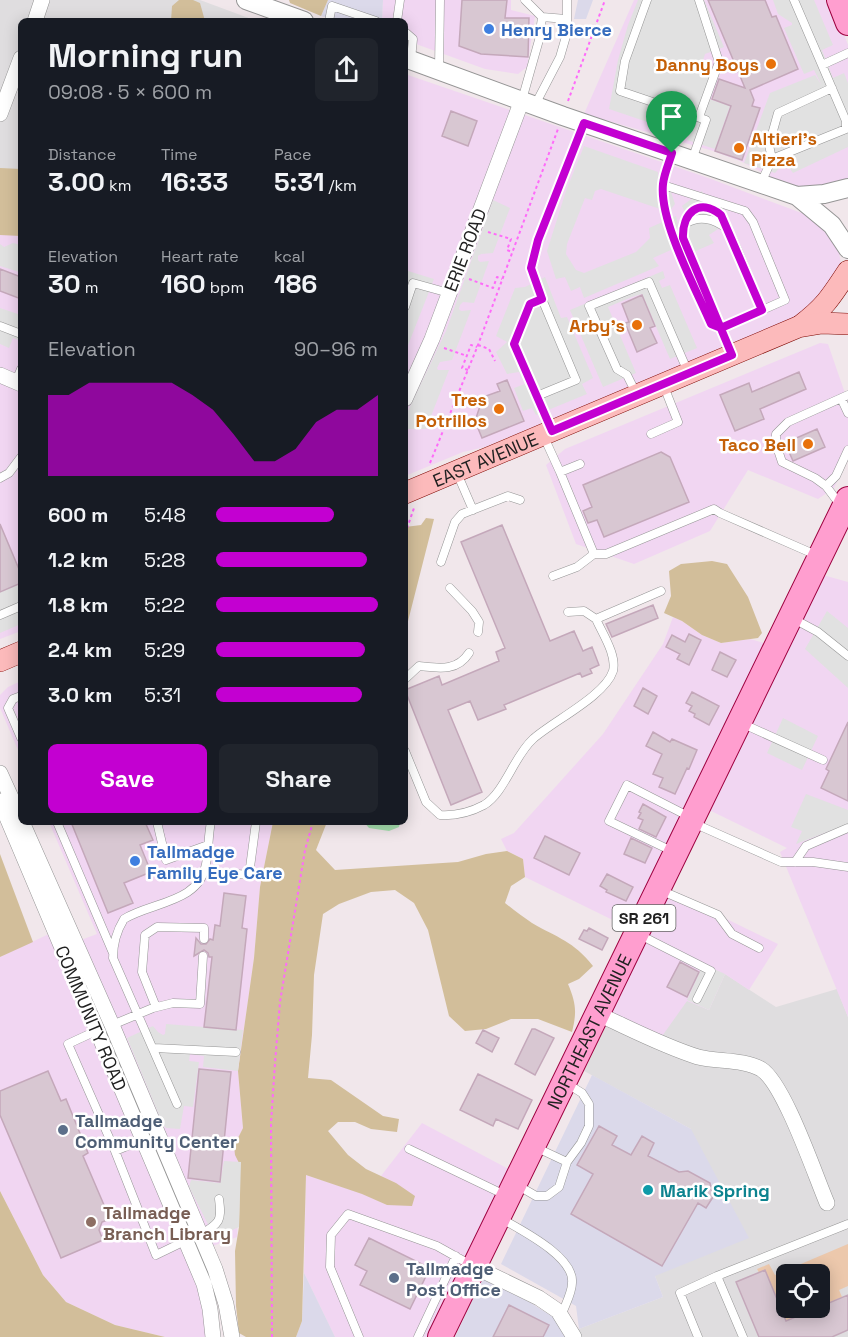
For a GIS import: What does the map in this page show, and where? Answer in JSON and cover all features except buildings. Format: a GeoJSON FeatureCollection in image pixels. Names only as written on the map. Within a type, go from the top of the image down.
{"type":"FeatureCollection","features":[{"type":"Feature","properties":{"kind":"main road","name":"EAST AVENUE"},"geometry":{"type":"LineString","coordinates":[[798,327],[822,309],[848,271]]}},
{"type":"Feature","properties":{"kind":"main road","name":"EAST AVENUE"},"geometry":{"type":"LineString","coordinates":[[413,490],[798,327],[822,323],[848,324]]}},
{"type":"Feature","properties":{"kind":"main road","name":"NORTHEAST AVENUE"},"geometry":{"type":"LineString","coordinates":[[441,1337],[465,1262],[508,1199],[846,504]]}},
{"type":"Feature","properties":{"kind":"main road"},"geometry":{"type":"LineString","coordinates":[[0,661],[18,653]]}},
{"type":"Feature","properties":{"kind":"street"},"geometry":{"type":"LineString","coordinates":[[36,18],[42,0]]}},
{"type":"Feature","properties":{"kind":"street"},"geometry":{"type":"LineString","coordinates":[[246,0],[296,18]]}},
{"type":"Feature","properties":{"kind":"street"},"geometry":{"type":"LineString","coordinates":[[408,59],[563,116],[797,196],[832,225],[848,249]]}},
{"type":"Feature","properties":{"kind":"street"},"geometry":{"type":"LineString","coordinates":[[0,114],[4,91],[18,64]]}},
{"type":"Feature","properties":{"kind":"street","name":"ERIE ROAD"},"geometry":{"type":"LineString","coordinates":[[410,377],[430,344],[474,228],[528,103]]}},
{"type":"Feature","properties":{"kind":"street"},"geometry":{"type":"LineString","coordinates":[[797,196],[824,194],[848,188]]}},
{"type":"Feature","properties":{"kind":"street"},"geometry":{"type":"LineString","coordinates":[[0,375],[18,378]]}},
{"type":"Feature","properties":{"kind":"street","name":"COMMUNITY ROAD"},"geometry":{"type":"LineString","coordinates":[[0,773],[18,812]]}},
{"type":"Feature","properties":{"kind":"street","name":"COMMUNITY ROAD"},"geometry":{"type":"LineString","coordinates":[[0,801],[204,1284],[213,1337]]}},
{"type":"Feature","properties":{"kind":"street","name":"COMMUNITY ROAD"},"geometry":{"type":"LineString","coordinates":[[24,825],[112,1025],[215,1269],[226,1304],[232,1337]]}},
{"type":"Feature","properties":{"kind":"street"},"geometry":{"type":"LineString","coordinates":[[598,1014],[677,1050],[702,1058],[761,1069],[782,1096],[827,1203]]}},
{"type":"Feature","properties":{"kind":"street"},"geometry":{"type":"LineString","coordinates":[[96,1031],[112,1025]]}},
{"type":"Feature","properties":{"kind":"street"},"geometry":{"type":"LineString","coordinates":[[185,1241],[200,1235]]}},
{"type":"Feature","properties":{"kind":"street"},"geometry":{"type":"LineString","coordinates":[[465,1262],[539,1298],[561,1316],[574,1337]]}},
{"type":"Feature","properties":{"kind":"lane"},"geometry":{"type":"LineString","coordinates":[[397,18],[399,0]]}},
{"type":"Feature","properties":{"kind":"lane"},"geometry":{"type":"LineString","coordinates":[[439,70],[440,0]]}},
{"type":"Feature","properties":{"kind":"lane"},"geometry":{"type":"LineString","coordinates":[[525,0],[542,17],[566,19]]}},
{"type":"Feature","properties":{"kind":"lane"},"geometry":{"type":"LineString","coordinates":[[528,103],[560,57],[567,33],[567,0]]}},
{"type":"Feature","properties":{"kind":"lane"},"geometry":{"type":"LineString","coordinates":[[647,0],[625,61],[620,91],[706,120],[692,160]]}},
{"type":"Feature","properties":{"kind":"lane"},"geometry":{"type":"LineString","coordinates":[[699,0],[719,62],[699,117]]}},
{"type":"Feature","properties":{"kind":"lane"},"geometry":{"type":"LineString","coordinates":[[772,159],[846,129],[846,121],[794,0]]}},
{"type":"Feature","properties":{"kind":"lane"},"geometry":{"type":"LineString","coordinates":[[330,18],[334,3],[369,18]]}},
{"type":"Feature","properties":{"kind":"lane"},"geometry":{"type":"LineString","coordinates":[[528,103],[542,17]]}},
{"type":"Feature","properties":{"kind":"lane"},"geometry":{"type":"LineString","coordinates":[[408,35],[413,39],[408,59]]}},
{"type":"Feature","properties":{"kind":"lane"},"geometry":{"type":"LineString","coordinates":[[822,65],[848,53]]}},
{"type":"Feature","properties":{"kind":"lane"},"geometry":{"type":"LineString","coordinates":[[760,184],[772,159],[769,146],[778,112],[832,88]]}},
{"type":"Feature","properties":{"kind":"lane"},"geometry":{"type":"LineString","coordinates":[[537,396],[576,380],[531,268],[538,240],[584,123]]}},
{"type":"Feature","properties":{"kind":"lane"},"geometry":{"type":"LineString","coordinates":[[663,185],[745,211],[750,215],[785,300],[721,328],[711,324],[674,238],[665,208],[663,185],[672,153]]}},
{"type":"Feature","properties":{"kind":"lane"},"geometry":{"type":"LineString","coordinates":[[732,355],[683,238],[685,224],[698,217],[709,219],[728,230],[762,310]]}},
{"type":"Feature","properties":{"kind":"lane"},"geometry":{"type":"LineString","coordinates":[[637,395],[627,375],[617,369],[589,306],[649,282],[688,373]]}},
{"type":"Feature","properties":{"kind":"lane"},"geometry":{"type":"LineString","coordinates":[[408,298],[413,283],[449,293]]}},
{"type":"Feature","properties":{"kind":"lane"},"geometry":{"type":"LineString","coordinates":[[542,299],[530,304],[514,344],[537,396],[560,472],[594,554]]}},
{"type":"Feature","properties":{"kind":"lane"},"geometry":{"type":"LineString","coordinates":[[0,326],[18,333]]}},
{"type":"Feature","properties":{"kind":"lane"},"geometry":{"type":"LineString","coordinates":[[651,434],[678,422],[663,384]]}},
{"type":"Feature","properties":{"kind":"lane"},"geometry":{"type":"LineString","coordinates":[[846,504],[815,478],[782,462],[776,444],[776,434],[788,422],[845,397],[848,413]]}},
{"type":"Feature","properties":{"kind":"lane"},"geometry":{"type":"LineString","coordinates":[[826,486],[836,476],[848,450]]}},
{"type":"Feature","properties":{"kind":"lane"},"geometry":{"type":"LineString","coordinates":[[0,478],[9,473],[18,461]]}},
{"type":"Feature","properties":{"kind":"lane"},"geometry":{"type":"LineString","coordinates":[[560,472],[580,464]]}},
{"type":"Feature","properties":{"kind":"lane"},"geometry":{"type":"LineString","coordinates":[[456,471],[472,510]]}},
{"type":"Feature","properties":{"kind":"lane"},"geometry":{"type":"LineString","coordinates":[[441,562],[455,522],[462,514],[508,496],[520,500]]}},
{"type":"Feature","properties":{"kind":"lane"},"geometry":{"type":"LineString","coordinates":[[553,576],[577,567],[594,554],[606,554],[714,509],[820,557]]}},
{"type":"Feature","properties":{"kind":"lane"},"geometry":{"type":"LineString","coordinates":[[450,588],[472,611],[479,622],[478,632]]}},
{"type":"Feature","properties":{"kind":"lane"},"geometry":{"type":"LineString","coordinates":[[596,619],[661,591]]}},
{"type":"Feature","properties":{"kind":"lane"},"geometry":{"type":"LineString","coordinates":[[0,615],[18,607]]}},
{"type":"Feature","properties":{"kind":"lane"},"geometry":{"type":"LineString","coordinates":[[408,758],[426,802],[440,815],[458,816],[484,805],[493,797],[530,741],[544,729],[585,703],[612,673],[614,662],[596,619],[584,611],[568,612]]}},
{"type":"Feature","properties":{"kind":"lane"},"geometry":{"type":"LineString","coordinates":[[791,617],[818,632],[848,656]]}},
{"type":"Feature","properties":{"kind":"lane"},"geometry":{"type":"LineString","coordinates":[[408,676],[419,666],[442,669],[454,667],[465,660],[469,653]]}},
{"type":"Feature","properties":{"kind":"lane"},"geometry":{"type":"LineString","coordinates":[[18,697],[13,699],[8,708],[18,731]]}},
{"type":"Feature","properties":{"kind":"lane"},"geometry":{"type":"LineString","coordinates":[[740,722],[823,760]]}},
{"type":"Feature","properties":{"kind":"lane"},"geometry":{"type":"LineString","coordinates":[[676,853],[609,821],[627,785],[681,812],[691,822],[781,862],[813,862],[848,867]]}},
{"type":"Feature","properties":{"kind":"lane"},"geometry":{"type":"LineString","coordinates":[[58,825],[113,954]]}},
{"type":"Feature","properties":{"kind":"lane"},"geometry":{"type":"LineString","coordinates":[[158,825],[166,860],[208,845]]}},
{"type":"Feature","properties":{"kind":"lane"},"geometry":{"type":"LineString","coordinates":[[177,1104],[113,954],[115,937],[124,919],[188,892],[197,884],[204,871],[210,825]]}},
{"type":"Feature","properties":{"kind":"lane"},"geometry":{"type":"LineString","coordinates":[[204,871],[249,875],[256,825]]}},
{"type":"Feature","properties":{"kind":"lane"},"geometry":{"type":"LineString","coordinates":[[795,862],[806,846],[848,828]]}},
{"type":"Feature","properties":{"kind":"lane"},"geometry":{"type":"LineString","coordinates":[[658,889],[717,915],[732,934],[759,948]]}},
{"type":"Feature","properties":{"kind":"lane"},"geometry":{"type":"LineString","coordinates":[[156,1007],[142,972],[145,935],[157,927],[204,928],[204,939]]}},
{"type":"Feature","properties":{"kind":"lane"},"geometry":{"type":"LineString","coordinates":[[637,933],[711,971],[697,999]]}},
{"type":"Feature","properties":{"kind":"lane"},"geometry":{"type":"LineString","coordinates":[[112,1025],[156,1007],[173,1003],[200,1004],[203,956]]}},
{"type":"Feature","properties":{"kind":"lane"},"geometry":{"type":"LineString","coordinates":[[96,1031],[68,1044],[115,1151],[156,1255],[185,1241]]}},
{"type":"Feature","properties":{"kind":"lane"},"geometry":{"type":"LineString","coordinates":[[154,1048],[236,1052]]}},
{"type":"Feature","properties":{"kind":"lane"},"geometry":{"type":"LineString","coordinates":[[508,1199],[547,1196],[559,1187],[567,1162],[581,1143],[589,1126],[589,1104],[582,1093],[564,1082]]}},
{"type":"Feature","properties":{"kind":"lane"},"geometry":{"type":"LineString","coordinates":[[115,1151],[157,1133]]}},
{"type":"Feature","properties":{"kind":"lane"},"geometry":{"type":"LineString","coordinates":[[534,1146],[567,1162]]}},
{"type":"Feature","properties":{"kind":"lane"},"geometry":{"type":"LineString","coordinates":[[409,1149],[508,1199],[542,1242],[564,1262],[571,1272],[573,1283],[561,1316]]}},
{"type":"Feature","properties":{"kind":"lane"},"geometry":{"type":"LineString","coordinates":[[200,1235],[216,1226],[221,1216],[219,1198]]}},
{"type":"Feature","properties":{"kind":"lane"},"geometry":{"type":"LineString","coordinates":[[359,1337],[330,1267],[331,1235],[348,1214],[437,1246],[465,1262],[418,1337]]}},
{"type":"Feature","properties":{"kind":"lane"},"geometry":{"type":"LineString","coordinates":[[698,1337],[680,1293],[848,1224]]}},
{"type":"Feature","properties":{"kind":"lane"},"geometry":{"type":"LineString","coordinates":[[717,1276],[743,1337]]}},
{"type":"Feature","properties":{"kind":"path"},"geometry":{"type":"LineString","coordinates":[[408,518],[413,490],[468,370],[605,0]]}},
{"type":"Feature","properties":{"kind":"path"},"geometry":{"type":"LineString","coordinates":[[474,228],[511,239],[507,250],[512,252]]}},
{"type":"Feature","properties":{"kind":"path"},"geometry":{"type":"LineString","coordinates":[[456,274],[493,288],[497,277],[502,279]]}},
{"type":"Feature","properties":{"kind":"path"},"geometry":{"type":"LineString","coordinates":[[430,344],[467,356]]}},
{"type":"Feature","properties":{"kind":"path"},"geometry":{"type":"LineString","coordinates":[[468,370],[462,368],[471,345],[489,350],[495,361]]}},
{"type":"Feature","properties":{"kind":"path"},"geometry":{"type":"LineString","coordinates":[[272,1337],[271,1123],[275,1063],[280,1002],[305,850],[312,825]]}},
{"type":"Feature","properties":{"kind":"shaded area"},"geometry":{"type":"Polygon","coordinates":[[[0,0],[200,0],[249,18],[18,18],[18,235],[0,232],[0,0]]]}},
{"type":"Feature","properties":{"kind":"shaded area"},"geometry":{"type":"Polygon","coordinates":[[[179,0],[193,0],[200,3],[204,18],[171,18],[172,6],[179,0]]]}},
{"type":"Feature","properties":{"kind":"shaded area"},"geometry":{"type":"Polygon","coordinates":[[[289,0],[328,0],[321,16],[290,3],[289,0]]]}},
{"type":"Feature","properties":{"kind":"shaded area"},"geometry":{"type":"Polygon","coordinates":[[[328,0],[383,0],[382,18],[321,16],[328,0]]]}},
{"type":"Feature","properties":{"kind":"shaded area"},"geometry":{"type":"Polygon","coordinates":[[[383,0],[511,0],[511,10],[535,16],[527,67],[518,74],[485,69],[408,41],[408,18],[382,18],[383,0]]]}},
{"type":"Feature","properties":{"kind":"shaded area"},"geometry":{"type":"Polygon","coordinates":[[[578,0],[593,0],[586,19],[574,19],[578,0]]]}},
{"type":"Feature","properties":{"kind":"shaded area"},"geometry":{"type":"Polygon","coordinates":[[[634,0],[830,0],[848,45],[848,181],[804,189],[781,182],[740,161],[713,151],[584,114],[634,0]]]}},
{"type":"Feature","properties":{"kind":"shaded area"},"geometry":{"type":"Polygon","coordinates":[[[638,0],[704,0],[724,47],[705,54],[699,73],[701,75],[704,70],[719,75],[709,99],[730,106],[715,149],[687,140],[692,125],[690,123],[683,134],[609,109],[618,60],[638,0]]]}},
{"type":"Feature","properties":{"kind":"shaded area"},"geometry":{"type":"Polygon","coordinates":[[[773,0],[814,0],[833,45],[822,50],[833,78],[844,73],[848,83],[848,147],[793,173],[785,162],[775,173],[744,163],[770,93],[815,75],[821,84],[814,70],[804,74],[784,28],[792,23],[778,14],[773,0]]]}},
{"type":"Feature","properties":{"kind":"shaded area"},"geometry":{"type":"Polygon","coordinates":[[[408,75],[711,179],[807,215],[825,228],[837,241],[841,264],[835,283],[800,316],[485,447],[463,452],[408,475],[408,75]]]}},
{"type":"Feature","properties":{"kind":"shaded area"},"geometry":{"type":"Polygon","coordinates":[[[584,146],[658,172],[658,182],[668,183],[675,204],[669,212],[601,189],[595,191],[592,200],[585,198],[567,244],[566,254],[576,270],[584,273],[636,252],[650,238],[649,228],[676,216],[678,226],[682,225],[687,216],[682,206],[702,191],[718,229],[709,235],[714,243],[689,254],[682,245],[653,258],[659,266],[584,298],[580,287],[571,291],[565,277],[556,279],[547,251],[566,191],[584,146]]]}},
{"type":"Feature","properties":{"kind":"shaded area"},"geometry":{"type":"Polygon","coordinates":[[[0,168],[18,169],[18,236],[0,235],[0,168]]]}},
{"type":"Feature","properties":{"kind":"shaded area"},"geometry":{"type":"Polygon","coordinates":[[[493,200],[510,208],[493,253],[478,256],[480,262],[489,261],[474,303],[463,302],[460,305],[461,311],[471,310],[452,360],[440,362],[437,368],[438,370],[449,370],[426,429],[408,429],[408,411],[446,331],[493,200]]]}},
{"type":"Feature","properties":{"kind":"shaded area"},"geometry":{"type":"Polygon","coordinates":[[[0,232],[18,235],[18,632],[0,639],[0,232]]]}},
{"type":"Feature","properties":{"kind":"shaded area"},"geometry":{"type":"Polygon","coordinates":[[[13,243],[18,244],[18,272],[0,266],[0,244],[4,247],[13,243]]]}},
{"type":"Feature","properties":{"kind":"shaded area"},"geometry":{"type":"Polygon","coordinates":[[[408,271],[434,279],[408,345],[408,271]]]}},
{"type":"Feature","properties":{"kind":"shaded area"},"geometry":{"type":"Polygon","coordinates":[[[663,271],[665,278],[659,281],[662,288],[670,285],[697,348],[670,359],[642,294],[632,297],[608,307],[636,373],[603,387],[570,310],[663,271]]]}},
{"type":"Feature","properties":{"kind":"shaded area"},"geometry":{"type":"Polygon","coordinates":[[[545,277],[561,318],[567,317],[593,378],[582,384],[587,394],[536,415],[532,408],[523,411],[514,388],[525,384],[519,372],[507,374],[496,352],[507,342],[496,336],[515,288],[525,287],[545,277]]]}},
{"type":"Feature","properties":{"kind":"shaded area"},"geometry":{"type":"Polygon","coordinates":[[[0,308],[18,314],[18,340],[13,338],[9,348],[0,344],[0,308]]]}},
{"type":"Feature","properties":{"kind":"shaded area"},"geometry":{"type":"Polygon","coordinates":[[[820,343],[828,344],[848,402],[848,458],[834,488],[818,499],[748,470],[710,531],[634,564],[576,544],[546,465],[565,449],[820,343]]]}},
{"type":"Feature","properties":{"kind":"shaded area"},"geometry":{"type":"Polygon","coordinates":[[[426,518],[434,519],[408,621],[408,527],[421,525],[426,518]]]}},
{"type":"Feature","properties":{"kind":"shaded area"},"geometry":{"type":"Polygon","coordinates":[[[712,561],[727,564],[748,597],[762,633],[758,638],[721,643],[664,613],[671,596],[669,571],[681,564],[712,561]]]}},
{"type":"Feature","properties":{"kind":"shaded area"},"geometry":{"type":"Polygon","coordinates":[[[823,575],[848,582],[848,1017],[780,852],[787,848],[709,810],[823,575]]]}},
{"type":"Feature","properties":{"kind":"shaded area"},"geometry":{"type":"Polygon","coordinates":[[[18,584],[18,625],[0,633],[0,592],[18,584]]]}},
{"type":"Feature","properties":{"kind":"shaded area"},"geometry":{"type":"Polygon","coordinates":[[[827,611],[848,628],[848,688],[805,649],[827,611]]]}},
{"type":"Feature","properties":{"kind":"shaded area"},"geometry":{"type":"Polygon","coordinates":[[[673,617],[702,635],[721,643],[750,639],[767,644],[631,929],[525,877],[523,859],[507,851],[501,839],[514,833],[603,734],[663,644],[673,617]]]}},
{"type":"Feature","properties":{"kind":"shaded area"},"geometry":{"type":"Polygon","coordinates":[[[18,682],[18,750],[0,708],[0,695],[8,687],[18,682]]]}},
{"type":"Feature","properties":{"kind":"shaded area"},"geometry":{"type":"Polygon","coordinates":[[[783,718],[818,736],[802,770],[767,753],[783,718]]]}},
{"type":"Feature","properties":{"kind":"shaded area"},"geometry":{"type":"Polygon","coordinates":[[[806,794],[848,810],[848,824],[796,844],[802,831],[791,827],[806,794]]]}},
{"type":"Feature","properties":{"kind":"shaded area"},"geometry":{"type":"Polygon","coordinates":[[[50,825],[272,825],[260,887],[254,958],[238,1071],[243,1128],[234,1146],[240,1165],[237,1237],[210,1247],[81,940],[97,934],[50,825]]]}},
{"type":"Feature","properties":{"kind":"shaded area"},"geometry":{"type":"Polygon","coordinates":[[[272,825],[326,825],[316,850],[335,870],[458,862],[507,851],[523,859],[525,877],[511,886],[505,903],[532,923],[572,945],[593,966],[579,979],[568,984],[575,1008],[572,1032],[538,1019],[511,1019],[486,1029],[465,1031],[449,1016],[428,930],[414,903],[395,890],[371,892],[339,904],[323,914],[314,975],[308,1078],[331,1080],[383,1116],[399,1119],[397,1132],[371,1129],[355,1122],[338,1122],[328,1131],[348,1155],[366,1169],[396,1183],[415,1196],[412,1206],[387,1205],[306,1175],[302,1321],[296,1337],[246,1337],[239,1333],[236,1306],[235,1251],[239,1227],[240,1165],[234,1146],[243,1128],[238,1071],[254,958],[260,887],[272,825]]]}},
{"type":"Feature","properties":{"kind":"shaded area"},"geometry":{"type":"Polygon","coordinates":[[[366,825],[399,825],[389,831],[369,828],[366,825]]]}},
{"type":"Feature","properties":{"kind":"shaded area"},"geometry":{"type":"Polygon","coordinates":[[[0,854],[33,942],[0,957],[0,854]]]}},
{"type":"Feature","properties":{"kind":"shaded area"},"geometry":{"type":"Polygon","coordinates":[[[663,888],[778,944],[749,990],[725,974],[709,1010],[687,1001],[660,1039],[601,1012],[663,888]]]}},
{"type":"Feature","properties":{"kind":"shaded area"},"geometry":{"type":"Polygon","coordinates":[[[51,933],[199,1282],[210,1337],[165,1337],[115,1325],[66,1302],[43,1275],[0,1191],[0,957],[51,933]]]}},
{"type":"Feature","properties":{"kind":"shaded area"},"geometry":{"type":"Polygon","coordinates":[[[703,964],[725,974],[709,1010],[687,1000],[703,964]]]}},
{"type":"Feature","properties":{"kind":"shaded area"},"geometry":{"type":"Polygon","coordinates":[[[725,974],[776,1007],[837,989],[848,1017],[848,1337],[574,1337],[571,1332],[663,1297],[655,1276],[691,1129],[573,1065],[598,1014],[687,1000],[709,1010],[725,974]]]}},
{"type":"Feature","properties":{"kind":"shaded area"},"geometry":{"type":"Polygon","coordinates":[[[166,1024],[243,1030],[238,1071],[203,1067],[204,1056],[190,1054],[189,1061],[199,1062],[193,1107],[184,1106],[180,1129],[166,1128],[163,1125],[127,1038],[153,1026],[163,1035],[166,1024]]]}},
{"type":"Feature","properties":{"kind":"shaded area"},"geometry":{"type":"Polygon","coordinates":[[[592,1075],[691,1129],[749,1238],[655,1276],[663,1297],[579,1329],[576,1306],[501,1264],[592,1075]]]}},
{"type":"Feature","properties":{"kind":"shaded area"},"geometry":{"type":"Polygon","coordinates":[[[422,1123],[514,1172],[432,1337],[335,1337],[304,1273],[306,1175],[363,1194],[387,1205],[396,1183],[381,1176],[422,1123]]]}},
{"type":"Feature","properties":{"kind":"shaded area"},"geometry":{"type":"Polygon","coordinates":[[[224,1161],[241,1162],[239,1227],[215,1238],[189,1187],[191,1180],[220,1183],[224,1161]]]}},
{"type":"Feature","properties":{"kind":"shaded area"},"geometry":{"type":"Polygon","coordinates":[[[0,1191],[43,1275],[66,1302],[115,1325],[165,1337],[0,1337],[0,1191]]]}},
{"type":"Feature","properties":{"kind":"shaded area"},"geometry":{"type":"Polygon","coordinates":[[[848,1244],[848,1286],[839,1290],[842,1297],[830,1302],[830,1264],[801,1264],[848,1244]]]}},
{"type":"Feature","properties":{"kind":"shaded area"},"geometry":{"type":"Polygon","coordinates":[[[769,1264],[775,1275],[776,1303],[757,1269],[769,1264]]]}},
{"type":"Feature","properties":{"kind":"shaded area"},"geometry":{"type":"Polygon","coordinates":[[[304,1273],[335,1337],[296,1337],[302,1321],[304,1273]]]}},
{"type":"Feature","properties":{"kind":"shaded area"},"geometry":{"type":"Polygon","coordinates":[[[483,1278],[556,1319],[566,1337],[455,1337],[483,1278]]]}},
{"type":"Feature","properties":{"kind":"place","name":"Henry Bierce"},"geometry":{"type":"Point","coordinates":[489,29]}},
{"type":"Feature","properties":{"kind":"place","name":"Danny Boys"},"geometry":{"type":"Point","coordinates":[771,64]}},
{"type":"Feature","properties":{"kind":"place","name":"Altieri's Pizza"},"geometry":{"type":"Point","coordinates":[739,148]}},
{"type":"Feature","properties":{"kind":"place","name":"Arby's"},"geometry":{"type":"Point","coordinates":[637,325]}},
{"type":"Feature","properties":{"kind":"place","name":"Tres Potrillos"},"geometry":{"type":"Point","coordinates":[499,409]}},
{"type":"Feature","properties":{"kind":"place","name":"Taco Bell"},"geometry":{"type":"Point","coordinates":[808,444]}},
{"type":"Feature","properties":{"kind":"place","name":"Tallmadge Family Eye Care"},"geometry":{"type":"Point","coordinates":[135,861]}},
{"type":"Feature","properties":{"kind":"place","name":"Tallmadge Community Center"},"geometry":{"type":"Point","coordinates":[63,1130]}},
{"type":"Feature","properties":{"kind":"place","name":"Marik Spring"},"geometry":{"type":"Point","coordinates":[648,1190]}},
{"type":"Feature","properties":{"kind":"place","name":"Tallmadge Branch Library"},"geometry":{"type":"Point","coordinates":[91,1222]}},
{"type":"Feature","properties":{"kind":"place","name":"Tallmadge Post Office"},"geometry":{"type":"Point","coordinates":[394,1278]}},
{"type":"Feature","properties":{"kind":"route"},"geometry":{"type":"LineString","coordinates":[[672,153],[584,123],[538,240],[531,268],[542,299],[530,304],[514,344],[552,431],[732,355],[721,328],[683,238],[685,224],[693,210],[711,208],[721,215],[762,310],[721,328],[711,324],[674,238],[665,208],[663,185],[672,153]]}}]}
